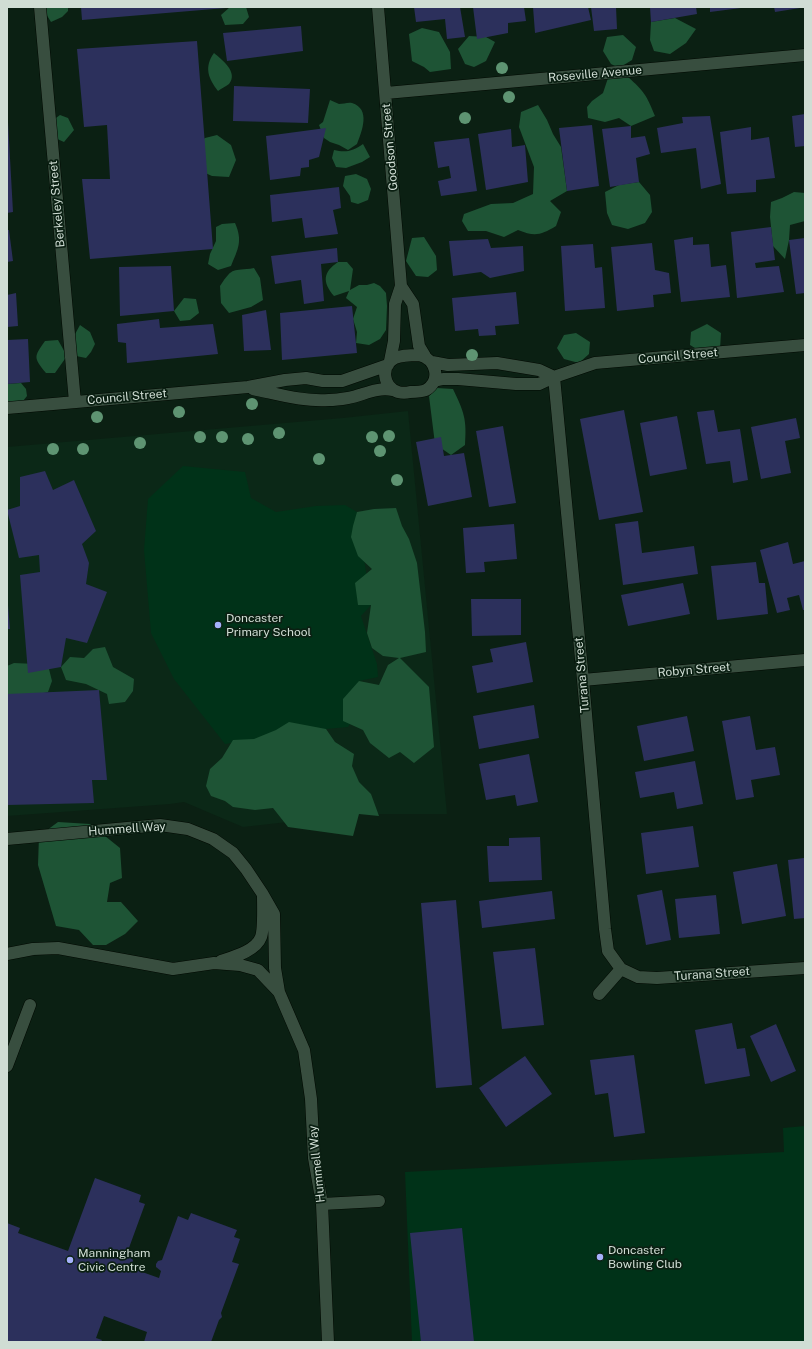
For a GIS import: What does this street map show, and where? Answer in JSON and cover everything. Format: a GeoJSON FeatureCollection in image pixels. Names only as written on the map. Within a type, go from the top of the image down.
{"type":"FeatureCollection","features":[{"type":"Feature","properties":{"kind":"street","name":"Berkeley Street"},"geometry":{"type":"LineString","coordinates":[[40,7],[75,402]]}},
{"type":"Feature","properties":{"kind":"street","name":"Goodson Street"},"geometry":{"type":"LineString","coordinates":[[378,7],[401,286],[395,304],[394,340],[389,363]]}},
{"type":"Feature","properties":{"kind":"street","name":"Roseville Avenue"},"geometry":{"type":"LineString","coordinates":[[386,93],[805,55]]}},
{"type":"Feature","properties":{"kind":"street","name":"Goodson Street"},"geometry":{"type":"LineString","coordinates":[[401,286],[413,304],[419,346],[428,359]]}},
{"type":"Feature","properties":{"kind":"street","name":"Council Street"},"geometry":{"type":"LineString","coordinates":[[434,381],[443,379],[458,379],[516,384],[539,384],[554,377],[595,363],[805,345]]}},
{"type":"Feature","properties":{"kind":"street"},"geometry":{"type":"LineString","coordinates":[[428,359],[435,371],[434,381],[425,390],[400,393],[393,390],[388,385],[385,378],[385,371],[389,363],[396,357],[419,355],[448,365],[497,363],[539,370],[554,377]]}},
{"type":"Feature","properties":{"kind":"street","name":"Council Street"},"geometry":{"type":"LineString","coordinates":[[7,408],[248,388],[286,380],[306,378],[323,381],[342,381],[389,363]]}},
{"type":"Feature","properties":{"kind":"street","name":"Turana Street"},"geometry":{"type":"LineString","coordinates":[[554,377],[608,952],[621,969],[638,977],[657,978],[805,968]]}},
{"type":"Feature","properties":{"kind":"street","name":"Council Street"},"geometry":{"type":"LineString","coordinates":[[248,388],[300,398],[328,400],[348,398],[384,388],[393,390]]}},
{"type":"Feature","properties":{"kind":"street","name":"Robyn Street"},"geometry":{"type":"LineString","coordinates":[[583,680],[805,660]]}},
{"type":"Feature","properties":{"kind":"street","name":"Hummell Way"},"geometry":{"type":"LineString","coordinates":[[7,839],[160,825],[188,829],[213,839],[233,852],[262,893],[274,914],[275,968],[279,992],[304,1050],[311,1099],[314,1158],[322,1204],[328,1342]]}},
{"type":"Feature","properties":{"kind":"street"},"geometry":{"type":"LineString","coordinates":[[214,963],[252,949],[261,938],[263,913],[262,893]]}},
{"type":"Feature","properties":{"kind":"street","name":"Hummell Way"},"geometry":{"type":"LineString","coordinates":[[7,954],[33,949],[58,948],[173,969],[214,963],[240,965],[258,970],[279,992]]}},
{"type":"Feature","properties":{"kind":"street"},"geometry":{"type":"LineString","coordinates":[[600,994],[621,969]]}},
{"type":"Feature","properties":{"kind":"street"},"geometry":{"type":"LineString","coordinates":[[7,1066],[30,1004]]}},
{"type":"Feature","properties":{"kind":"street"},"geometry":{"type":"LineString","coordinates":[[322,1204],[379,1201]]}},
{"type":"Feature","properties":{"kind":"shaded area"},"geometry":{"type":"Polygon","coordinates":[[[44,7],[68,7],[68,11],[62,17],[51,22],[43,9],[44,7]]]}},
{"type":"Feature","properties":{"kind":"shaded area"},"geometry":{"type":"Polygon","coordinates":[[[230,7],[246,7],[249,17],[243,24],[225,25],[221,15],[230,7]]]}},
{"type":"Feature","properties":{"kind":"shaded area"},"geometry":{"type":"Polygon","coordinates":[[[675,18],[696,29],[686,43],[670,54],[654,51],[650,40],[651,22],[675,18]]]}},
{"type":"Feature","properties":{"kind":"shaded area"},"geometry":{"type":"Polygon","coordinates":[[[422,28],[439,32],[450,52],[451,69],[430,72],[412,61],[409,34],[422,28]]]}},
{"type":"Feature","properties":{"kind":"shaded area"},"geometry":{"type":"Polygon","coordinates":[[[623,35],[636,47],[632,60],[619,68],[611,64],[603,51],[607,37],[623,35]]]}},
{"type":"Feature","properties":{"kind":"shaded area"},"geometry":{"type":"Polygon","coordinates":[[[469,36],[486,37],[495,42],[486,61],[474,67],[465,64],[458,49],[469,36]]]}},
{"type":"Feature","properties":{"kind":"shaded area"},"geometry":{"type":"Polygon","coordinates":[[[214,53],[228,66],[232,75],[232,79],[229,84],[218,91],[208,72],[209,63],[214,53]]]}},
{"type":"Feature","properties":{"kind":"shaded area"},"geometry":{"type":"Polygon","coordinates":[[[628,77],[644,94],[650,103],[655,116],[631,126],[619,118],[605,122],[588,118],[587,107],[592,101],[603,93],[608,78],[628,77]]]}},
{"type":"Feature","properties":{"kind":"shaded area"},"geometry":{"type":"Polygon","coordinates":[[[330,100],[339,104],[352,103],[362,110],[364,121],[361,133],[357,144],[348,150],[324,138],[319,125],[323,122],[330,100]]]}},
{"type":"Feature","properties":{"kind":"shaded area"},"geometry":{"type":"Polygon","coordinates":[[[538,105],[561,147],[567,191],[550,201],[561,212],[556,226],[538,234],[529,234],[518,230],[504,237],[486,231],[468,231],[462,221],[464,214],[491,204],[513,203],[533,194],[534,167],[519,127],[521,112],[538,105]]]}},
{"type":"Feature","properties":{"kind":"shaded area"},"geometry":{"type":"Polygon","coordinates":[[[60,115],[68,118],[74,130],[64,142],[55,138],[49,123],[60,115]]]}},
{"type":"Feature","properties":{"kind":"shaded area"},"geometry":{"type":"Polygon","coordinates":[[[217,135],[231,145],[236,160],[229,177],[212,176],[203,172],[193,147],[205,138],[217,135]]]}},
{"type":"Feature","properties":{"kind":"shaded area"},"geometry":{"type":"Polygon","coordinates":[[[363,144],[370,157],[362,162],[346,168],[336,167],[332,158],[334,150],[349,151],[363,144]]]}},
{"type":"Feature","properties":{"kind":"shaded area"},"geometry":{"type":"Polygon","coordinates":[[[356,174],[367,179],[371,189],[368,200],[358,204],[351,202],[350,196],[343,186],[345,176],[356,174]]]}},
{"type":"Feature","properties":{"kind":"shaded area"},"geometry":{"type":"Polygon","coordinates":[[[639,182],[650,195],[652,212],[645,223],[628,229],[612,225],[607,213],[605,192],[619,185],[639,182]]]}},
{"type":"Feature","properties":{"kind":"shaded area"},"geometry":{"type":"Polygon","coordinates":[[[794,192],[805,193],[805,221],[790,225],[785,259],[773,246],[770,217],[771,202],[794,192]]]}},
{"type":"Feature","properties":{"kind":"shaded area"},"geometry":{"type":"Polygon","coordinates":[[[235,223],[239,235],[239,245],[236,255],[231,266],[218,270],[208,264],[210,254],[216,241],[216,227],[222,224],[235,223]]]}},
{"type":"Feature","properties":{"kind":"shaded area"},"geometry":{"type":"Polygon","coordinates":[[[424,237],[436,256],[437,270],[428,277],[416,276],[406,261],[412,238],[424,237]]]}},
{"type":"Feature","properties":{"kind":"shaded area"},"geometry":{"type":"Polygon","coordinates":[[[338,262],[347,262],[353,269],[350,290],[359,285],[374,283],[380,286],[386,293],[386,330],[380,339],[369,345],[356,343],[357,332],[353,319],[357,307],[346,298],[349,291],[334,296],[327,286],[327,273],[338,262]]]}},
{"type":"Feature","properties":{"kind":"shaded area"},"geometry":{"type":"Polygon","coordinates":[[[254,268],[260,278],[263,300],[251,307],[229,313],[221,303],[220,286],[231,272],[254,268]]]}},
{"type":"Feature","properties":{"kind":"shaded area"},"geometry":{"type":"Polygon","coordinates":[[[184,298],[196,299],[199,313],[190,320],[180,321],[174,311],[184,298]]]}},
{"type":"Feature","properties":{"kind":"shaded area"},"geometry":{"type":"Polygon","coordinates":[[[707,324],[721,333],[720,349],[700,351],[690,345],[691,332],[707,324]]]}},
{"type":"Feature","properties":{"kind":"shaded area"},"geometry":{"type":"Polygon","coordinates":[[[80,325],[90,332],[95,344],[86,358],[76,356],[74,336],[80,325]]]}},
{"type":"Feature","properties":{"kind":"shaded area"},"geometry":{"type":"Polygon","coordinates":[[[576,333],[590,342],[589,354],[579,363],[564,359],[557,348],[564,335],[576,333]]]}},
{"type":"Feature","properties":{"kind":"shaded area"},"geometry":{"type":"Polygon","coordinates":[[[58,340],[67,356],[55,373],[46,373],[37,360],[37,354],[45,341],[58,340]]]}},
{"type":"Feature","properties":{"kind":"shaded area"},"geometry":{"type":"Polygon","coordinates":[[[21,383],[26,389],[27,396],[19,406],[7,406],[7,384],[21,383]]]}},
{"type":"Feature","properties":{"kind":"shaded area"},"geometry":{"type":"Polygon","coordinates":[[[437,388],[453,389],[464,416],[466,429],[465,445],[451,455],[435,444],[429,396],[437,388]]]}},
{"type":"Feature","properties":{"kind":"shaded area","name":"Doncaster Primary School"},"geometry":{"type":"Polygon","coordinates":[[[408,411],[447,814],[359,814],[243,827],[184,802],[7,816],[7,447],[408,411]]]}},
{"type":"Feature","properties":{"kind":"shaded area"},"geometry":{"type":"Polygon","coordinates":[[[183,466],[245,472],[251,498],[276,512],[316,506],[345,505],[357,512],[371,605],[361,616],[377,664],[378,677],[359,681],[366,701],[348,727],[225,744],[174,679],[151,633],[144,550],[148,499],[183,466]]]}},
{"type":"Feature","properties":{"kind":"shaded area"},"geometry":{"type":"Polygon","coordinates":[[[396,508],[417,563],[426,652],[400,658],[429,687],[434,747],[414,763],[400,752],[389,758],[370,743],[363,730],[343,721],[343,699],[359,681],[379,685],[388,665],[399,658],[383,656],[372,648],[367,633],[371,605],[358,605],[355,583],[372,569],[358,556],[351,537],[357,512],[374,509],[396,508]]]}},
{"type":"Feature","properties":{"kind":"shaded area"},"geometry":{"type":"Polygon","coordinates":[[[105,647],[113,667],[134,679],[133,691],[125,702],[109,704],[107,694],[86,684],[66,680],[61,667],[70,657],[84,658],[93,649],[105,647]]]}},
{"type":"Feature","properties":{"kind":"shaded area"},"geometry":{"type":"Polygon","coordinates":[[[14,663],[36,664],[49,669],[52,681],[48,692],[32,696],[7,697],[7,666],[14,663]]]}},
{"type":"Feature","properties":{"kind":"shaded area"},"geometry":{"type":"Polygon","coordinates":[[[289,722],[326,729],[335,742],[354,754],[352,766],[359,782],[371,794],[379,816],[359,814],[353,836],[288,827],[273,808],[255,810],[233,807],[225,801],[211,796],[206,786],[210,769],[222,758],[233,740],[254,739],[276,730],[289,722]]]}},
{"type":"Feature","properties":{"kind":"shaded area"},"geometry":{"type":"Polygon","coordinates":[[[58,822],[90,824],[120,848],[122,878],[110,883],[107,902],[121,902],[138,921],[125,934],[106,945],[93,945],[79,930],[56,926],[38,865],[39,836],[58,822]]]}},
{"type":"Feature","properties":{"kind":"shaded area","name":"Doncaster Bowling Club"},"geometry":{"type":"Polygon","coordinates":[[[805,1126],[805,1342],[412,1342],[405,1172],[784,1152],[783,1128],[805,1126]]]}},
{"type":"Feature","properties":{"kind":"building"},"geometry":{"type":"Polygon","coordinates":[[[81,7],[226,7],[226,8],[82,20],[81,7]]]}},
{"type":"Feature","properties":{"kind":"building"},"geometry":{"type":"Polygon","coordinates":[[[414,7],[460,7],[465,37],[447,39],[445,19],[416,22],[414,7]]]}},
{"type":"Feature","properties":{"kind":"building"},"geometry":{"type":"Polygon","coordinates":[[[473,7],[524,7],[526,21],[508,23],[508,33],[477,39],[473,7]]]}},
{"type":"Feature","properties":{"kind":"building"},"geometry":{"type":"Polygon","coordinates":[[[533,7],[588,7],[591,20],[535,33],[533,7]]]}},
{"type":"Feature","properties":{"kind":"building"},"geometry":{"type":"Polygon","coordinates":[[[591,7],[616,7],[617,29],[594,31],[591,7]]]}},
{"type":"Feature","properties":{"kind":"building"},"geometry":{"type":"Polygon","coordinates":[[[650,7],[696,7],[697,14],[651,22],[650,7]]]}},
{"type":"Feature","properties":{"kind":"building"},"geometry":{"type":"Polygon","coordinates":[[[710,7],[741,7],[741,8],[710,12],[710,7]]]}},
{"type":"Feature","properties":{"kind":"building"},"geometry":{"type":"Polygon","coordinates":[[[774,7],[800,7],[800,8],[775,12],[774,7]]]}},
{"type":"Feature","properties":{"kind":"building"},"geometry":{"type":"Polygon","coordinates":[[[301,26],[303,51],[227,61],[223,33],[301,26]]]}},
{"type":"Feature","properties":{"kind":"building"},"geometry":{"type":"Polygon","coordinates":[[[197,41],[213,249],[90,259],[82,179],[110,179],[107,125],[84,127],[77,49],[197,41]]]}},
{"type":"Feature","properties":{"kind":"building"},"geometry":{"type":"Polygon","coordinates":[[[234,86],[310,89],[308,123],[233,121],[234,86]]]}},
{"type":"Feature","properties":{"kind":"building"},"geometry":{"type":"Polygon","coordinates":[[[805,114],[805,146],[795,147],[792,116],[805,114]]]}},
{"type":"Feature","properties":{"kind":"building"},"geometry":{"type":"Polygon","coordinates":[[[710,116],[721,184],[701,189],[696,148],[661,153],[657,128],[683,123],[682,117],[710,116]]]}},
{"type":"Feature","properties":{"kind":"building"},"geometry":{"type":"Polygon","coordinates":[[[7,122],[13,212],[7,213],[7,122]]]}},
{"type":"Feature","properties":{"kind":"building"},"geometry":{"type":"Polygon","coordinates":[[[592,125],[599,186],[567,191],[559,128],[592,125]]]}},
{"type":"Feature","properties":{"kind":"building"},"geometry":{"type":"Polygon","coordinates":[[[631,126],[631,138],[645,136],[650,154],[636,158],[639,182],[610,187],[602,129],[631,126]]]}},
{"type":"Feature","properties":{"kind":"building"},"geometry":{"type":"Polygon","coordinates":[[[751,127],[751,140],[769,137],[775,178],[756,180],[756,192],[727,194],[720,132],[751,127]]]}},
{"type":"Feature","properties":{"kind":"building"},"geometry":{"type":"Polygon","coordinates":[[[326,128],[319,157],[309,160],[309,167],[301,168],[300,176],[270,180],[266,136],[326,128]]]}},
{"type":"Feature","properties":{"kind":"building"},"geometry":{"type":"Polygon","coordinates":[[[511,129],[512,147],[525,145],[528,182],[486,190],[478,134],[511,129]]]}},
{"type":"Feature","properties":{"kind":"building"},"geometry":{"type":"Polygon","coordinates":[[[469,138],[477,191],[441,196],[438,181],[451,178],[449,166],[438,168],[434,142],[469,138]]]}},
{"type":"Feature","properties":{"kind":"building"},"geometry":{"type":"Polygon","coordinates":[[[339,187],[341,208],[333,210],[338,234],[305,238],[302,218],[272,222],[270,195],[339,187]]]}},
{"type":"Feature","properties":{"kind":"building"},"geometry":{"type":"Polygon","coordinates":[[[771,227],[775,260],[755,263],[756,268],[779,266],[784,292],[737,298],[731,232],[771,227]]]}},
{"type":"Feature","properties":{"kind":"building"},"geometry":{"type":"Polygon","coordinates":[[[7,230],[9,230],[13,261],[7,262],[7,230]]]}},
{"type":"Feature","properties":{"kind":"building"},"geometry":{"type":"Polygon","coordinates":[[[693,237],[693,245],[709,244],[711,267],[726,265],[730,297],[681,302],[674,240],[693,237]]]}},
{"type":"Feature","properties":{"kind":"building"},"geometry":{"type":"Polygon","coordinates":[[[805,238],[805,293],[796,294],[789,240],[805,238]]]}},
{"type":"Feature","properties":{"kind":"building"},"geometry":{"type":"Polygon","coordinates":[[[488,239],[491,248],[523,246],[524,271],[490,278],[481,272],[453,276],[449,241],[488,239]]]}},
{"type":"Feature","properties":{"kind":"building"},"geometry":{"type":"Polygon","coordinates":[[[652,243],[655,270],[669,273],[671,293],[653,295],[654,307],[617,311],[611,247],[652,243]]]}},
{"type":"Feature","properties":{"kind":"building"},"geometry":{"type":"Polygon","coordinates":[[[593,244],[595,268],[602,267],[605,308],[565,311],[561,246],[593,244]]]}},
{"type":"Feature","properties":{"kind":"building"},"geometry":{"type":"Polygon","coordinates":[[[337,248],[338,262],[321,264],[324,301],[304,304],[301,280],[275,284],[271,256],[337,248]]]}},
{"type":"Feature","properties":{"kind":"building"},"geometry":{"type":"Polygon","coordinates":[[[171,266],[174,311],[120,316],[119,267],[171,266]]]}},
{"type":"Feature","properties":{"kind":"building"},"geometry":{"type":"Polygon","coordinates":[[[516,292],[519,324],[495,326],[496,335],[479,336],[478,329],[455,331],[452,298],[516,292]]]}},
{"type":"Feature","properties":{"kind":"building"},"geometry":{"type":"Polygon","coordinates":[[[16,293],[18,326],[7,327],[7,295],[16,293]]]}},
{"type":"Feature","properties":{"kind":"building"},"geometry":{"type":"Polygon","coordinates":[[[352,306],[357,353],[282,360],[280,313],[352,306]]]}},
{"type":"Feature","properties":{"kind":"building"},"geometry":{"type":"Polygon","coordinates":[[[266,310],[271,350],[244,351],[242,315],[266,310]]]}},
{"type":"Feature","properties":{"kind":"building"},"geometry":{"type":"Polygon","coordinates":[[[159,319],[160,328],[213,324],[218,354],[127,363],[126,343],[118,342],[117,324],[159,319]]]}},
{"type":"Feature","properties":{"kind":"building"},"geometry":{"type":"Polygon","coordinates":[[[28,339],[30,382],[7,384],[7,340],[28,339]]]}},
{"type":"Feature","properties":{"kind":"building"},"geometry":{"type":"Polygon","coordinates":[[[624,410],[643,512],[599,520],[580,419],[624,410]]]}},
{"type":"Feature","properties":{"kind":"building"},"geometry":{"type":"Polygon","coordinates":[[[714,410],[718,432],[740,429],[748,480],[733,483],[730,461],[706,464],[697,412],[714,410]]]}},
{"type":"Feature","properties":{"kind":"building"},"geometry":{"type":"Polygon","coordinates":[[[677,416],[687,469],[650,476],[640,423],[677,416]]]}},
{"type":"Feature","properties":{"kind":"building"},"geometry":{"type":"Polygon","coordinates":[[[796,418],[800,438],[785,441],[791,473],[761,479],[751,427],[796,418]]]}},
{"type":"Feature","properties":{"kind":"building"},"geometry":{"type":"Polygon","coordinates":[[[503,426],[516,503],[489,507],[476,431],[503,426]]]}},
{"type":"Feature","properties":{"kind":"building"},"geometry":{"type":"Polygon","coordinates":[[[441,437],[444,456],[464,453],[472,497],[428,506],[416,442],[441,437]]]}},
{"type":"Feature","properties":{"kind":"building"},"geometry":{"type":"Polygon","coordinates":[[[45,471],[53,490],[74,480],[96,531],[82,544],[89,563],[86,584],[107,592],[87,643],[66,638],[61,667],[28,673],[20,575],[40,572],[39,555],[19,558],[7,510],[20,506],[20,477],[45,471]]]}},
{"type":"Feature","properties":{"kind":"building"},"geometry":{"type":"Polygon","coordinates":[[[638,521],[642,553],[694,546],[698,574],[623,585],[615,524],[638,521]]]}},
{"type":"Feature","properties":{"kind":"building"},"geometry":{"type":"Polygon","coordinates":[[[514,524],[517,559],[484,562],[485,572],[466,573],[463,528],[514,524]]]}},
{"type":"Feature","properties":{"kind":"building"},"geometry":{"type":"Polygon","coordinates":[[[788,542],[793,564],[805,561],[805,610],[803,610],[799,595],[787,598],[790,610],[777,613],[760,550],[788,542]]]}},
{"type":"Feature","properties":{"kind":"building"},"geometry":{"type":"Polygon","coordinates":[[[756,562],[759,583],[765,583],[768,614],[717,620],[711,566],[756,562]]]}},
{"type":"Feature","properties":{"kind":"building"},"geometry":{"type":"Polygon","coordinates":[[[683,583],[690,614],[628,626],[621,595],[683,583]]]}},
{"type":"Feature","properties":{"kind":"building"},"geometry":{"type":"Polygon","coordinates":[[[471,599],[521,599],[521,635],[472,636],[471,599]]]}},
{"type":"Feature","properties":{"kind":"building"},"geometry":{"type":"Polygon","coordinates":[[[8,605],[10,629],[7,629],[8,605]]]}},
{"type":"Feature","properties":{"kind":"building"},"geometry":{"type":"Polygon","coordinates":[[[526,642],[533,682],[477,693],[472,666],[493,662],[490,649],[526,642]]]}},
{"type":"Feature","properties":{"kind":"building"},"geometry":{"type":"Polygon","coordinates":[[[99,690],[107,780],[92,780],[94,803],[7,805],[7,694],[99,690]]]}},
{"type":"Feature","properties":{"kind":"building"},"geometry":{"type":"Polygon","coordinates":[[[534,705],[539,738],[479,749],[473,716],[534,705]]]}},
{"type":"Feature","properties":{"kind":"building"},"geometry":{"type":"Polygon","coordinates":[[[687,716],[694,751],[644,761],[637,726],[687,716]]]}},
{"type":"Feature","properties":{"kind":"building"},"geometry":{"type":"Polygon","coordinates":[[[750,716],[756,750],[775,747],[780,775],[751,780],[754,797],[736,800],[722,721],[750,716]]]}},
{"type":"Feature","properties":{"kind":"building"},"geometry":{"type":"Polygon","coordinates":[[[529,754],[538,802],[517,806],[515,795],[486,800],[479,764],[529,754]]]}},
{"type":"Feature","properties":{"kind":"building"},"geometry":{"type":"Polygon","coordinates":[[[695,761],[703,804],[677,809],[674,792],[640,798],[635,772],[695,761]]]}},
{"type":"Feature","properties":{"kind":"building"},"geometry":{"type":"Polygon","coordinates":[[[693,826],[699,867],[646,874],[641,833],[693,826]]]}},
{"type":"Feature","properties":{"kind":"building"},"geometry":{"type":"Polygon","coordinates":[[[540,837],[542,880],[489,882],[487,846],[509,846],[509,838],[540,837]]]}},
{"type":"Feature","properties":{"kind":"building"},"geometry":{"type":"Polygon","coordinates":[[[804,858],[805,918],[794,919],[788,860],[804,858]]]}},
{"type":"Feature","properties":{"kind":"building"},"geometry":{"type":"Polygon","coordinates":[[[777,864],[786,916],[742,924],[733,872],[777,864]]]}},
{"type":"Feature","properties":{"kind":"building"},"geometry":{"type":"Polygon","coordinates":[[[662,890],[671,940],[646,945],[637,895],[662,890]]]}},
{"type":"Feature","properties":{"kind":"building"},"geometry":{"type":"Polygon","coordinates":[[[552,891],[555,919],[482,928],[479,901],[552,891]]]}},
{"type":"Feature","properties":{"kind":"building"},"geometry":{"type":"Polygon","coordinates":[[[716,895],[720,934],[679,938],[675,899],[716,895]]]}},
{"type":"Feature","properties":{"kind":"building"},"geometry":{"type":"Polygon","coordinates":[[[456,900],[472,1085],[436,1088],[421,903],[456,900]]]}},
{"type":"Feature","properties":{"kind":"building"},"geometry":{"type":"Polygon","coordinates":[[[535,948],[544,1025],[502,1029],[493,952],[535,948]]]}},
{"type":"Feature","properties":{"kind":"building"},"geometry":{"type":"Polygon","coordinates":[[[732,1023],[737,1049],[745,1048],[750,1076],[705,1084],[695,1030],[732,1023]]]}},
{"type":"Feature","properties":{"kind":"building"},"geometry":{"type":"Polygon","coordinates":[[[776,1024],[796,1071],[771,1082],[750,1036],[776,1024]]]}},
{"type":"Feature","properties":{"kind":"building"},"geometry":{"type":"Polygon","coordinates":[[[634,1055],[645,1133],[614,1137],[608,1093],[595,1095],[590,1060],[634,1055]]]}},
{"type":"Feature","properties":{"kind":"building"},"geometry":{"type":"Polygon","coordinates":[[[525,1056],[552,1094],[506,1127],[479,1088],[525,1056]]]}},
{"type":"Feature","properties":{"kind":"building","name":"Manningham Civic Centre"},"geometry":{"type":"Polygon","coordinates":[[[95,1178],[141,1195],[139,1202],[145,1204],[126,1256],[133,1260],[131,1268],[159,1278],[161,1271],[156,1267],[156,1264],[158,1261],[162,1260],[178,1216],[188,1220],[191,1213],[237,1230],[234,1237],[240,1239],[232,1262],[239,1264],[221,1313],[222,1317],[219,1320],[211,1342],[144,1342],[147,1332],[104,1316],[96,1338],[102,1340],[101,1342],[7,1342],[7,1223],[20,1228],[18,1233],[68,1251],[95,1178]]]}},
{"type":"Feature","properties":{"kind":"building"},"geometry":{"type":"Polygon","coordinates":[[[462,1228],[474,1342],[421,1342],[410,1233],[462,1228]]]}},
{"type":"Feature","properties":{"kind":"place","name":"Doncaster Primary School"},"geometry":{"type":"Point","coordinates":[218,625]}},
{"type":"Feature","properties":{"kind":"place","name":"Doncaster Bowling Club"},"geometry":{"type":"Point","coordinates":[600,1257]}},
{"type":"Feature","properties":{"kind":"place","name":"Manningham Civic Centre"},"geometry":{"type":"Point","coordinates":[70,1260]}}]}
